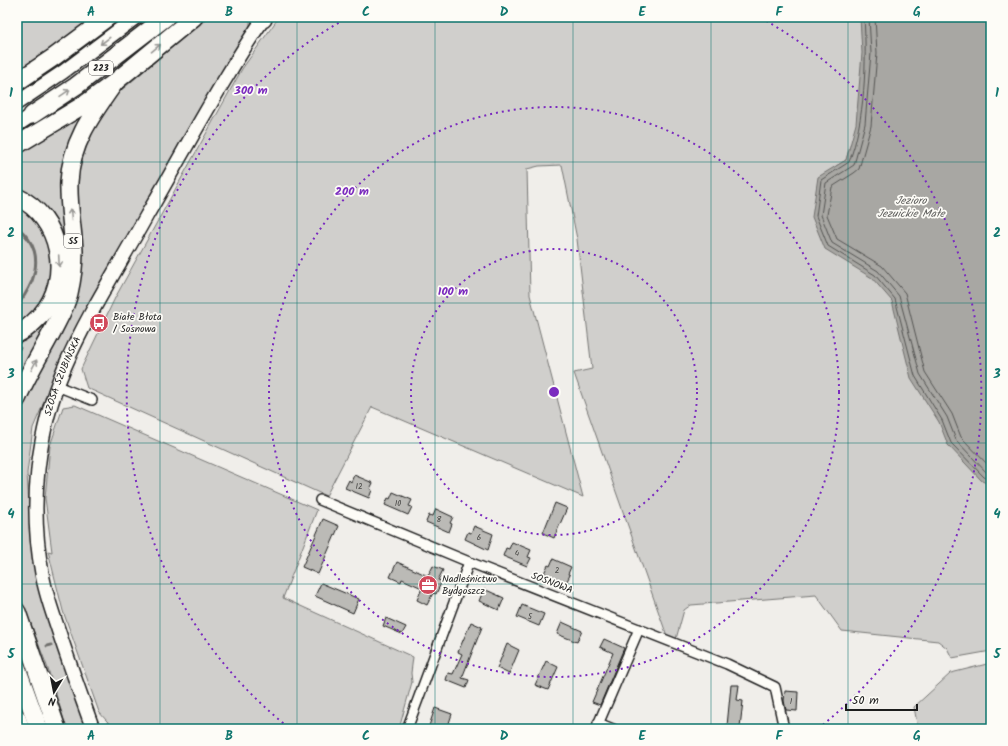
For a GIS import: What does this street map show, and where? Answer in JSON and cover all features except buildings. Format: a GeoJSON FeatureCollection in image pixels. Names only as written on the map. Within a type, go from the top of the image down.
{"type":"FeatureCollection","features":[{"type":"Feature","properties":{"kind":"highway"},"geometry":{"type":"LineString","coordinates":[[17,82],[108,17]]}},
{"type":"Feature","properties":{"kind":"highway","name":"223"},"geometry":{"type":"LineString","coordinates":[[32,115],[88,78],[166,17]]}},
{"type":"Feature","properties":{"kind":"highway","name":"S5"},"geometry":{"type":"LineString","coordinates":[[17,399],[60,315],[68,295],[73,272],[74,252],[69,203],[69,181],[77,143],[81,133],[115,82],[194,17]]}},
{"type":"Feature","properties":{"kind":"highway"},"geometry":{"type":"LineString","coordinates":[[17,146],[85,104],[115,82]]}},
{"type":"Feature","properties":{"kind":"highway"},"geometry":{"type":"LineString","coordinates":[[17,197],[23,199],[38,211],[49,226],[56,240],[59,260],[59,277],[55,293],[48,308],[35,322],[17,334]]}},
{"type":"Feature","properties":{"kind":"highway"},"geometry":{"type":"LineString","coordinates":[[17,612],[57,729]]}},
{"type":"Feature","properties":{"kind":"highway"},"geometry":{"type":"LineString","coordinates":[[17,668],[39,729]]}},
{"type":"Feature","properties":{"kind":"highway"},"geometry":{"type":"LineString","coordinates":[[17,718],[21,729]]}},
{"type":"Feature","properties":{"kind":"street","name":"223"},"geometry":{"type":"LineString","coordinates":[[17,103],[64,72],[136,17]]}},
{"type":"Feature","properties":{"kind":"street","name":"SZOSA SZUBIŃSKA"},"geometry":{"type":"LineString","coordinates":[[93,729],[48,600],[42,574],[36,531],[37,475],[40,450],[47,418],[65,366],[90,317],[213,99],[263,18]]}},
{"type":"Feature","properties":{"kind":"street","name":"223"},"geometry":{"type":"LineString","coordinates":[[17,125],[32,115]]}},
{"type":"Feature","properties":{"kind":"street"},"geometry":{"type":"LineString","coordinates":[[57,386],[92,400]]}},
{"type":"Feature","properties":{"kind":"street","name":"SOSNOWA"},"geometry":{"type":"LineString","coordinates":[[320,500],[469,562],[727,664],[775,687],[784,729]]}},
{"type":"Feature","properties":{"kind":"street"},"geometry":{"type":"LineString","coordinates":[[407,729],[469,562]]}},
{"type":"Feature","properties":{"kind":"street"},"geometry":{"type":"LineString","coordinates":[[614,729],[597,726],[639,629]]}},
{"type":"Feature","properties":{"kind":"shaded area"},"geometry":{"type":"Polygon","coordinates":[[[17,17],[99,17],[17,75],[17,17]]]}},
{"type":"Feature","properties":{"kind":"shaded area"},"geometry":{"type":"Polygon","coordinates":[[[208,17],[249,17],[250,31],[50,388],[33,428],[27,473],[30,521],[87,729],[67,729],[47,666],[17,588],[17,415],[28,388],[50,352],[75,178],[83,138],[112,98],[208,17]]]}},
{"type":"Feature","properties":{"kind":"shaded area"},"geometry":{"type":"Polygon","coordinates":[[[279,17],[872,17],[860,136],[849,150],[846,160],[836,166],[889,287],[991,480],[991,651],[952,658],[947,648],[938,641],[842,631],[816,595],[691,605],[684,610],[676,639],[667,636],[574,373],[592,369],[577,239],[562,165],[539,166],[527,169],[530,295],[583,497],[372,407],[326,496],[87,388],[81,369],[115,298],[242,69],[279,17]]]}},
{"type":"Feature","properties":{"kind":"shaded area"},"geometry":{"type":"Polygon","coordinates":[[[88,106],[68,230],[64,292],[17,390],[17,339],[65,271],[17,190],[17,153],[88,106]]]}},
{"type":"Feature","properties":{"kind":"shaded area"},"geometry":{"type":"Polygon","coordinates":[[[17,202],[36,217],[54,255],[47,297],[17,328],[17,202]]]}},
{"type":"Feature","properties":{"kind":"shaded area"},"geometry":{"type":"Polygon","coordinates":[[[75,405],[317,510],[283,598],[413,657],[411,673],[412,682],[399,729],[114,729],[99,712],[63,611],[48,551],[52,552],[45,498],[50,446],[63,407],[75,405]]]}},
{"type":"Feature","properties":{"kind":"shaded area"},"geometry":{"type":"Polygon","coordinates":[[[991,663],[991,729],[918,729],[914,707],[951,673],[991,663]]]}},
{"type":"Feature","properties":{"kind":"water","name":"Jezioro Jezuickie Małe"},"geometry":{"type":"Polygon","coordinates":[[[860,17],[991,17],[991,485],[982,481],[948,445],[939,422],[911,378],[892,301],[872,278],[825,249],[812,217],[818,177],[846,160],[856,124],[862,53],[860,17]]]}},
{"type":"Feature","properties":{"kind":"waterway"},"geometry":{"type":"LineString","coordinates":[[17,227],[32,245],[36,258],[32,281],[24,297],[17,305]]}},
{"type":"Feature","properties":{"kind":"waterway"},"geometry":{"type":"LineString","coordinates":[[47,646],[51,645]]}},
{"type":"Feature","properties":{"kind":"place","name":"Białe Błota / Sosnowa"},"geometry":{"type":"Point","coordinates":[99,323]}},
{"type":"Feature","properties":{"kind":"place","name":"Nadleśnictwo Bydgoszcz"},"geometry":{"type":"Point","coordinates":[428,585]}}]}
